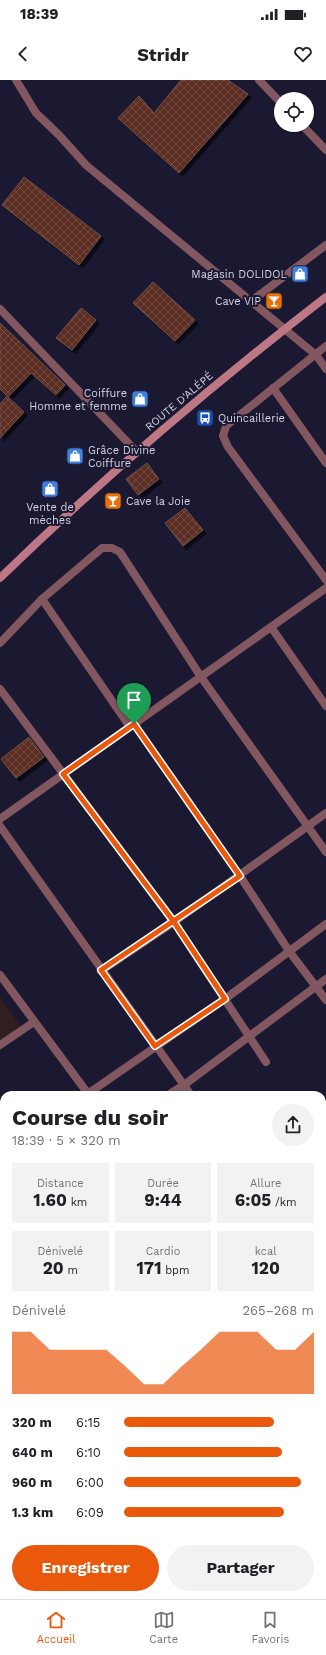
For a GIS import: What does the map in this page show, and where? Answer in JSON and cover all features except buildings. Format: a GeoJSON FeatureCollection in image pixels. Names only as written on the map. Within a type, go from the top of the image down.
{"type":"FeatureCollection","features":[{"type":"Feature","properties":{"kind":"main road","name":"ROUTE D'ALÉPÉ"},"geometry":{"type":"LineString","coordinates":[[0,578],[64,516],[136,451],[326,297]]}},
{"type":"Feature","properties":{"kind":"street"},"geometry":{"type":"LineString","coordinates":[[16,80],[36,113],[59,135],[86,165],[316,355],[326,369]]}},
{"type":"Feature","properties":{"kind":"street"},"geometry":{"type":"LineString","coordinates":[[259,80],[274,96]]}},
{"type":"Feature","properties":{"kind":"street"},"geometry":{"type":"LineString","coordinates":[[309,132],[326,150]]}},
{"type":"Feature","properties":{"kind":"street"},"geometry":{"type":"LineString","coordinates":[[250,302],[326,245]]}},
{"type":"Feature","properties":{"kind":"street"},"geometry":{"type":"LineString","coordinates":[[0,308],[136,451]]}},
{"type":"Feature","properties":{"kind":"street"},"geometry":{"type":"LineString","coordinates":[[326,346],[226,426],[223,436],[228,447],[326,580]]}},
{"type":"Feature","properties":{"kind":"street"},"geometry":{"type":"LineString","coordinates":[[273,388],[326,463]]}},
{"type":"Feature","properties":{"kind":"street"},"geometry":{"type":"LineString","coordinates":[[0,643],[42,600],[102,548],[112,548],[120,552],[201,676],[326,852]]}},
{"type":"Feature","properties":{"kind":"street"},"geometry":{"type":"LineString","coordinates":[[0,818],[326,588]]}},
{"type":"Feature","properties":{"kind":"street"},"geometry":{"type":"LineString","coordinates":[[42,600],[240,876],[289,951],[326,1000]]}},
{"type":"Feature","properties":{"kind":"street"},"geometry":{"type":"LineString","coordinates":[[271,627],[326,706]]}},
{"type":"Feature","properties":{"kind":"street"},"geometry":{"type":"LineString","coordinates":[[0,689],[174,922],[266,1062]]}},
{"type":"Feature","properties":{"kind":"street"},"geometry":{"type":"LineString","coordinates":[[101,970],[240,876],[326,813]]}},
{"type":"Feature","properties":{"kind":"street"},"geometry":{"type":"LineString","coordinates":[[0,826],[188,1091]]}},
{"type":"Feature","properties":{"kind":"street"},"geometry":{"type":"LineString","coordinates":[[92,1091],[155,1046],[225,999],[326,924]]}},
{"type":"Feature","properties":{"kind":"street"},"geometry":{"type":"LineString","coordinates":[[0,975],[86,1091]]}},
{"type":"Feature","properties":{"kind":"street"},"geometry":{"type":"LineString","coordinates":[[174,1091],[326,979]]}},
{"type":"Feature","properties":{"kind":"street"},"geometry":{"type":"LineString","coordinates":[[0,1044],[34,1022]]}},
{"type":"Feature","properties":{"kind":"shaded area"},"geometry":{"type":"Polygon","coordinates":[[[0,997],[22,1028],[0,1044],[0,997]]]}},
{"type":"Feature","properties":{"kind":"place","name":"Magasin DOLIDOL"},"geometry":{"type":"Point","coordinates":[300,274]}},
{"type":"Feature","properties":{"kind":"place","name":"Cave VIP"},"geometry":{"type":"Point","coordinates":[274,301]}},
{"type":"Feature","properties":{"kind":"place","name":"Coiffure Homme et femme"},"geometry":{"type":"Point","coordinates":[140,399]}},
{"type":"Feature","properties":{"kind":"place","name":"Quincaillerie"},"geometry":{"type":"Point","coordinates":[205,418]}},
{"type":"Feature","properties":{"kind":"place","name":"Grâce Divine Coiffure"},"geometry":{"type":"Point","coordinates":[75,456]}},
{"type":"Feature","properties":{"kind":"place","name":"Vente de mèches"},"geometry":{"type":"Point","coordinates":[50,489]}},
{"type":"Feature","properties":{"kind":"place","name":"Cave la Joie"},"geometry":{"type":"Point","coordinates":[113,501]}},
{"type":"Feature","properties":{"kind":"route"},"geometry":{"type":"LineString","coordinates":[[134,724],[63,774],[174,922],[225,999],[155,1046],[101,970],[174,922],[240,876],[134,724]]}}]}
